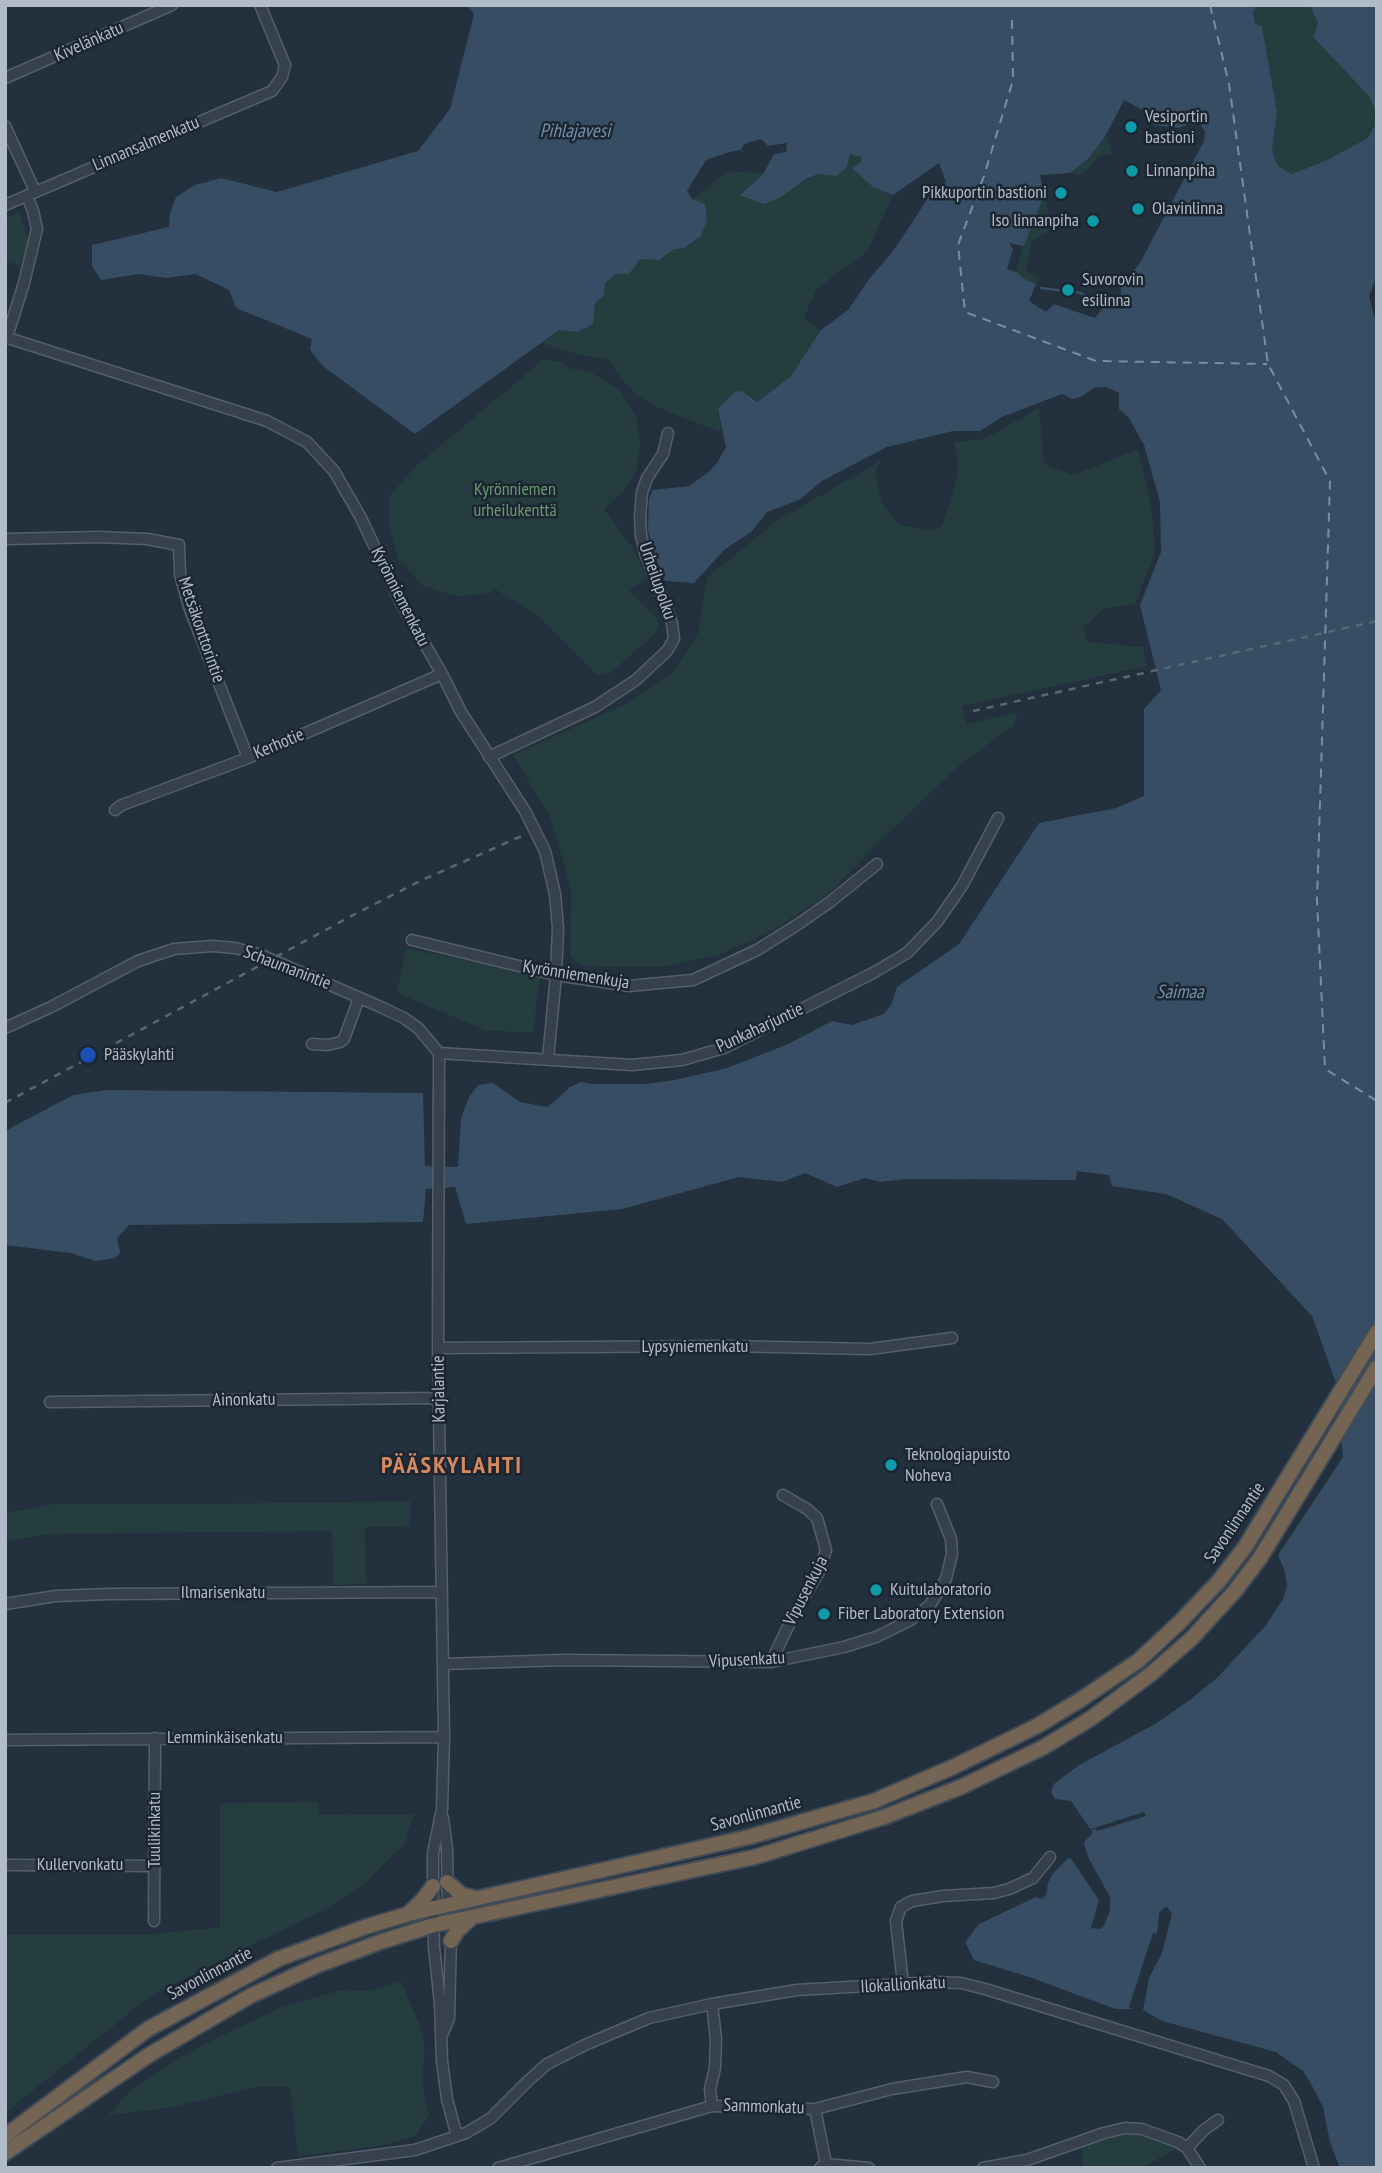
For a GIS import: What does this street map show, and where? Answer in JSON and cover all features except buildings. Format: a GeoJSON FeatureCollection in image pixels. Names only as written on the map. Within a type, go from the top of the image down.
{"type":"FeatureCollection","features":[{"type":"Feature","properties":{"kind":"highway","name":"Savonlinnantie"},"geometry":{"type":"LineString","coordinates":[[5,2136],[148,2029],[278,1959],[408,1914],[749,1837],[874,1801],[953,1768],[1037,1726],[1138,1661],[1219,1581],[1245,1547],[1377,1332]]}},
{"type":"Feature","properties":{"kind":"highway"},"geometry":{"type":"LineString","coordinates":[[5,2153],[149,2055],[250,1996],[318,1965],[434,1925],[755,1857],[884,1817],[961,1787],[1044,1747],[1090,1719],[1151,1674],[1192,1639],[1236,1591],[1260,1558],[1377,1367]]}},
{"type":"Feature","properties":{"kind":"highway"},"geometry":{"type":"LineString","coordinates":[[408,1914],[440,1884],[462,1895],[478,1899]]}},
{"type":"Feature","properties":{"kind":"highway"},"geometry":{"type":"LineString","coordinates":[[452,1941],[457,1931],[472,1917]]}},
{"type":"Feature","properties":{"kind":"street","name":"Kivelänkatu"},"geometry":{"type":"LineString","coordinates":[[5,78],[172,5]]}},
{"type":"Feature","properties":{"kind":"street","name":"Linnansalmenkatu"},"geometry":{"type":"LineString","coordinates":[[5,205],[272,90],[282,77],[285,65],[260,5]]}},
{"type":"Feature","properties":{"kind":"street"},"geometry":{"type":"LineString","coordinates":[[5,126],[31,194],[37,229],[6,337]]}},
{"type":"Feature","properties":{"kind":"street","name":"Kyrönniemenkatu"},"geometry":{"type":"LineString","coordinates":[[6,337],[267,421],[307,442],[323,458],[345,488],[402,605],[461,712],[525,811],[545,852],[555,894],[558,928],[548,1059]]}},
{"type":"Feature","properties":{"kind":"street","name":"Urheilupolku"},"geometry":{"type":"LineString","coordinates":[[489,757],[596,707],[636,680],[667,651],[674,639],[672,623],[645,552],[640,517],[642,492],[647,478],[663,454],[668,433]]}},
{"type":"Feature","properties":{"kind":"street","name":"Metsäkonttorintie"},"geometry":{"type":"LineString","coordinates":[[5,538],[99,537],[147,539],[179,545],[180,575],[190,607],[248,758]]}},
{"type":"Feature","properties":{"kind":"street","name":"Kerhotie"},"geometry":{"type":"LineString","coordinates":[[114,810],[248,758],[442,674]]}},
{"type":"Feature","properties":{"kind":"street","name":"Punkaharjuntie"},"geometry":{"type":"LineString","coordinates":[[439,1053],[632,1065],[681,1060],[724,1048],[873,973],[906,953],[937,922],[962,886],[998,818]]}},
{"type":"Feature","properties":{"kind":"street","name":"Kyrönniemenkuja"},"geometry":{"type":"LineString","coordinates":[[412,940],[556,975],[629,986],[693,979],[757,950],[787,932],[877,864]]}},
{"type":"Feature","properties":{"kind":"street","name":"Schaumanintie"},"geometry":{"type":"LineString","coordinates":[[5,1028],[138,961],[174,950],[212,946],[259,954],[404,1018],[419,1029],[439,1053]]}},
{"type":"Feature","properties":{"kind":"street"},"geometry":{"type":"LineString","coordinates":[[312,1044],[328,1045],[344,1039],[359,998]]}},
{"type":"Feature","properties":{"kind":"street","name":"Karjalantie"},"geometry":{"type":"LineString","coordinates":[[439,1053],[438,1348],[444,1737],[442,1809],[447,1848],[433,1908],[447,2099],[457,2136]]}},
{"type":"Feature","properties":{"kind":"street","name":"Lypsyniemenkatu"},"geometry":{"type":"LineString","coordinates":[[438,1348],[726,1346],[870,1349],[952,1338]]}},
{"type":"Feature","properties":{"kind":"street","name":"Ainonkatu"},"geometry":{"type":"LineString","coordinates":[[50,1402],[439,1398]]}},
{"type":"Feature","properties":{"kind":"street","name":"Vipusenkuja"},"geometry":{"type":"LineString","coordinates":[[771,1662],[794,1612],[819,1572],[826,1550],[817,1518],[783,1495]]}},
{"type":"Feature","properties":{"kind":"street","name":"Vipusenkatu"},"geometry":{"type":"LineString","coordinates":[[443,1664],[564,1660],[771,1662],[844,1647],[876,1637],[909,1621],[930,1605],[946,1580],[952,1554],[951,1539],[937,1504]]}},
{"type":"Feature","properties":{"kind":"street","name":"Ilmarisenkatu"},"geometry":{"type":"LineString","coordinates":[[5,1604],[56,1596],[108,1594],[442,1592]]}},
{"type":"Feature","properties":{"kind":"street","name":"Lemminkäisenkatu"},"geometry":{"type":"LineString","coordinates":[[5,1741],[444,1737]]}},
{"type":"Feature","properties":{"kind":"street","name":"Tuulikinkatu"},"geometry":{"type":"LineString","coordinates":[[154,1921],[155,1738]]}},
{"type":"Feature","properties":{"kind":"street","name":"Karjalantie"},"geometry":{"type":"LineString","coordinates":[[442,1809],[433,1853],[448,1905],[452,1941],[449,2018],[442,2036]]}},
{"type":"Feature","properties":{"kind":"street"},"geometry":{"type":"LineString","coordinates":[[903,1984],[896,1922],[901,1907],[912,1901],[994,1893],[1009,1889],[1033,1878],[1050,1857]]}},
{"type":"Feature","properties":{"kind":"street","name":"Kullervonkatu"},"geometry":{"type":"LineString","coordinates":[[5,1865],[155,1866]]}},
{"type":"Feature","properties":{"kind":"street","name":"Ilokallionkatu"},"geometry":{"type":"LineString","coordinates":[[277,2168],[415,2150],[457,2136],[484,2124],[536,2073],[567,2053],[649,2018],[797,1990],[961,1983],[1269,2076],[1284,2085],[1294,2101],[1314,2168]]}},
{"type":"Feature","properties":{"kind":"street"},"geometry":{"type":"LineString","coordinates":[[712,2004],[716,2039],[715,2068],[710,2089],[712,2106]]}},
{"type":"Feature","properties":{"kind":"street","name":"Sammonkatu"},"geometry":{"type":"LineString","coordinates":[[498,2168],[712,2106],[815,2109],[892,2089],[967,2077],[993,2082]]}},
{"type":"Feature","properties":{"kind":"street"},"geometry":{"type":"LineString","coordinates":[[815,2109],[823,2166],[869,2168]]}},
{"type":"Feature","properties":{"kind":"street"},"geometry":{"type":"LineString","coordinates":[[1187,2148],[1218,2120]]}},
{"type":"Feature","properties":{"kind":"street"},"geometry":{"type":"LineString","coordinates":[[983,2168],[1027,2161],[1125,2128],[1142,2129],[1166,2136],[1187,2148],[1200,2168]]}},
{"type":"Feature","properties":{"kind":"green space"},"geometry":{"type":"Polygon","coordinates":[[[1257,5],[1310,5],[1318,23],[1313,37],[1369,96],[1377,114],[1377,121],[1368,138],[1327,160],[1291,174],[1278,166],[1272,151],[1277,112],[1262,26],[1255,24],[1253,12],[1257,5]]]}},
{"type":"Feature","properties":{"kind":"green space"},"geometry":{"type":"Polygon","coordinates":[[[1107,133],[1112,154],[1099,157],[1082,175],[1070,173],[1090,157],[1107,133]]]}},
{"type":"Feature","properties":{"kind":"green space"},"geometry":{"type":"Polygon","coordinates":[[[850,153],[861,157],[861,162],[853,168],[873,187],[893,195],[867,252],[816,289],[804,318],[821,330],[790,377],[757,402],[745,392],[718,409],[721,432],[665,411],[635,395],[607,359],[580,355],[542,343],[559,330],[577,332],[595,303],[604,295],[605,283],[616,274],[629,274],[640,259],[659,260],[673,250],[684,248],[692,199],[726,173],[746,171],[763,174],[740,194],[781,197],[818,174],[837,175],[850,153]]]}},
{"type":"Feature","properties":{"kind":"green space"},"geometry":{"type":"Polygon","coordinates":[[[1044,196],[1049,211],[1044,216],[1049,232],[1032,240],[1026,271],[1039,277],[1036,284],[1024,279],[1016,271],[1023,246],[1044,196]]]}},
{"type":"Feature","properties":{"kind":"green space"},"geometry":{"type":"Polygon","coordinates":[[[20,212],[28,242],[20,266],[5,261],[5,218],[20,212]]]}},
{"type":"Feature","properties":{"kind":"green space","name":"Kyrönniemen urheilukenttä"},"geometry":{"type":"Polygon","coordinates":[[[544,359],[590,372],[620,390],[637,418],[640,445],[637,470],[629,485],[604,509],[634,550],[647,580],[629,590],[656,617],[659,626],[655,634],[609,674],[596,675],[543,620],[495,589],[488,594],[455,596],[424,586],[398,559],[389,527],[389,497],[416,466],[544,359]]]}},
{"type":"Feature","properties":{"kind":"green space"},"geometry":{"type":"Polygon","coordinates":[[[1039,408],[1044,464],[1074,475],[1138,449],[1151,504],[1155,552],[1135,604],[1103,609],[1084,628],[1087,642],[1143,647],[1147,666],[962,706],[967,724],[1018,712],[1013,726],[962,763],[827,895],[771,931],[719,955],[661,967],[582,966],[570,957],[571,889],[551,819],[513,755],[630,702],[673,672],[698,633],[707,578],[775,522],[881,460],[875,473],[882,503],[898,524],[928,531],[941,527],[957,474],[958,459],[954,442],[984,439],[1039,408]]]}},
{"type":"Feature","properties":{"kind":"green space"},"geometry":{"type":"Polygon","coordinates":[[[406,948],[540,976],[533,1032],[486,1031],[397,993],[406,948]]]}},
{"type":"Feature","properties":{"kind":"green space"},"geometry":{"type":"Polygon","coordinates":[[[410,1501],[410,1526],[365,1527],[366,1584],[333,1585],[332,1531],[48,1534],[5,1542],[5,1513],[55,1504],[410,1501]]]}},
{"type":"Feature","properties":{"kind":"green space"},"geometry":{"type":"Polygon","coordinates":[[[318,1802],[320,1815],[414,1814],[403,1846],[362,1886],[325,1909],[152,1995],[5,2113],[5,1935],[154,1934],[220,1927],[220,1803],[318,1802]]]}},
{"type":"Feature","properties":{"kind":"green space"},"geometry":{"type":"Polygon","coordinates":[[[401,1981],[425,2044],[422,2082],[429,2115],[416,2136],[380,2146],[298,2156],[290,2087],[255,2087],[169,2108],[108,2115],[135,2087],[196,2048],[277,2009],[337,1991],[372,1990],[401,1981]]]}},
{"type":"Feature","properties":{"kind":"green space"},"geometry":{"type":"Polygon","coordinates":[[[1128,2131],[1178,2148],[1141,2168],[1083,2168],[1081,2146],[1128,2131]]]}},
{"type":"Feature","properties":{"kind":"water","name":"Saimaa"},"geometry":{"type":"Polygon","coordinates":[[[467,5],[1257,5],[1253,12],[1255,24],[1262,26],[1277,112],[1272,151],[1278,166],[1292,174],[1327,160],[1368,138],[1377,121],[1377,275],[1369,296],[1377,327],[1377,2168],[1340,2168],[1330,2142],[1323,2107],[1310,2082],[1303,2071],[1276,2052],[1162,2021],[1143,2010],[1149,1978],[1162,1953],[1172,1914],[1167,1907],[1159,1913],[1158,1928],[1131,2009],[1115,2009],[974,1960],[965,1942],[979,1924],[1036,1897],[1042,1899],[1046,1895],[1053,1873],[1068,1858],[1075,1859],[1101,1900],[1093,1928],[1100,1929],[1104,1926],[1110,1910],[1110,1897],[1084,1845],[1093,1833],[1071,1801],[1055,1799],[1051,1792],[1054,1784],[1079,1765],[1157,1723],[1191,1699],[1218,1677],[1266,1625],[1283,1599],[1287,1586],[1278,1555],[1343,1457],[1336,1383],[1312,1316],[1222,1219],[1166,1194],[1112,1186],[1109,1175],[1077,1171],[1076,1180],[906,1179],[880,1182],[865,1178],[837,1187],[805,1173],[782,1182],[739,1177],[622,1209],[466,1224],[455,1187],[426,1189],[423,1222],[129,1225],[117,1238],[120,1253],[115,1258],[96,1261],[70,1253],[5,1245],[5,1131],[73,1095],[106,1090],[423,1093],[425,1166],[458,1167],[461,1118],[469,1097],[478,1085],[493,1083],[520,1102],[548,1107],[570,1087],[581,1082],[645,1084],[675,1080],[727,1068],[786,1045],[832,1021],[852,1025],[884,1014],[892,1003],[897,987],[959,944],[1039,823],[1116,808],[1144,796],[1144,709],[1161,690],[1140,605],[1161,552],[1160,502],[1144,445],[1129,418],[1119,409],[1119,393],[1106,387],[1094,388],[1081,397],[1072,399],[1062,394],[1002,417],[980,431],[953,431],[887,447],[822,481],[799,500],[767,512],[751,532],[724,550],[694,583],[665,581],[653,551],[648,530],[649,499],[653,490],[689,486],[717,463],[726,447],[718,409],[736,391],[744,392],[757,402],[790,377],[821,330],[848,310],[894,250],[932,192],[946,182],[939,163],[893,195],[873,187],[852,168],[861,162],[861,157],[850,154],[847,167],[837,176],[818,174],[781,197],[764,204],[740,195],[763,174],[774,154],[786,152],[787,143],[768,146],[761,139],[744,144],[741,150],[706,160],[687,191],[692,199],[705,204],[707,220],[701,236],[659,260],[640,259],[629,274],[616,274],[605,283],[604,295],[595,303],[593,324],[577,332],[559,330],[415,434],[324,367],[310,350],[312,339],[236,308],[229,290],[196,274],[166,278],[139,274],[101,280],[92,266],[92,245],[169,227],[170,213],[176,197],[195,185],[221,178],[277,192],[418,151],[450,109],[474,14],[467,5]],[[1124,100],[1107,133],[1090,157],[1070,173],[1040,175],[1044,196],[1023,246],[1009,243],[1013,249],[1007,269],[1036,284],[1029,301],[1046,312],[1054,304],[1095,318],[1108,302],[1118,299],[1121,287],[1140,263],[1204,141],[1205,131],[1199,123],[1194,122],[1179,128],[1153,125],[1150,114],[1124,100]]]}},
{"type":"Feature","properties":{"kind":"water"},"geometry":{"type":"Polygon","coordinates":[[[1310,5],[1377,5],[1377,114],[1369,96],[1313,37],[1318,23],[1310,5]]]}},
{"type":"Feature","properties":{"kind":"pier"},"geometry":{"type":"Polygon","coordinates":[[[1144,1812],[1146,1816],[1097,1831],[1088,1831],[1088,1830],[1144,1812]]]}},
{"type":"Feature","properties":{"kind":"pier"},"geometry":{"type":"Polygon","coordinates":[[[1073,1855],[1101,1900],[1093,1929],[1091,1928],[1099,1900],[1070,1857],[1073,1855]]]}},
{"type":"Feature","properties":{"kind":"pier"},"geometry":{"type":"Polygon","coordinates":[[[1153,1933],[1156,1934],[1132,2008],[1129,2007],[1153,1933]]]}},
{"type":"Feature","properties":{"kind":"waterway"},"geometry":{"type":"LineString","coordinates":[[1041,288],[1081,293],[1100,305]]}},
{"type":"Feature","properties":{"kind":"ferry route"},"geometry":{"type":"LineString","coordinates":[[1210,5],[1229,84],[1268,364],[1330,481],[1317,900],[1325,1069],[1377,1101]]}},
{"type":"Feature","properties":{"kind":"ferry route"},"geometry":{"type":"LineString","coordinates":[[1012,20],[1013,80],[984,176],[958,245],[965,312],[1096,361],[1267,364]]}},
{"type":"Feature","properties":{"kind":"railway"},"geometry":{"type":"LineString","coordinates":[[973,711],[1377,621]]}},
{"type":"Feature","properties":{"kind":"railway"},"geometry":{"type":"LineString","coordinates":[[5,1103],[357,913],[422,880],[524,835]]}},
{"type":"Feature","properties":{"kind":"place","name":"Vesiportin bastioni"},"geometry":{"type":"Point","coordinates":[1131,127]}},
{"type":"Feature","properties":{"kind":"place","name":"Linnanpiha"},"geometry":{"type":"Point","coordinates":[1132,171]}},
{"type":"Feature","properties":{"kind":"place","name":"Pikkuportin bastioni"},"geometry":{"type":"Point","coordinates":[1061,193]}},
{"type":"Feature","properties":{"kind":"place","name":"Olavinlinna"},"geometry":{"type":"Point","coordinates":[1138,209]}},
{"type":"Feature","properties":{"kind":"place","name":"Iso linnanpiha"},"geometry":{"type":"Point","coordinates":[1093,221]}},
{"type":"Feature","properties":{"kind":"place","name":"Suvorovin esilinna"},"geometry":{"type":"Point","coordinates":[1068,290]}},
{"type":"Feature","properties":{"kind":"place","name":"Pääskylahti"},"geometry":{"type":"Point","coordinates":[88,1055]}},
{"type":"Feature","properties":{"kind":"place","name":"Teknologiapuisto Noheva"},"geometry":{"type":"Point","coordinates":[891,1465]}},
{"type":"Feature","properties":{"kind":"place","name":"Kuitulaboratorio"},"geometry":{"type":"Point","coordinates":[876,1590]}},
{"type":"Feature","properties":{"kind":"place","name":"Fiber Laboratory Extension"},"geometry":{"type":"Point","coordinates":[824,1614]}},
{"type":"Feature","properties":{"kind":"district","name":"PÄÄSKYLAHTI"},"geometry":{"type":"Point","coordinates":[452,1466]}},
{"type":"Feature","properties":{"kind":"water label","name":"Pihlajavesi"},"geometry":{"type":"Point","coordinates":[575,132]}}]}
